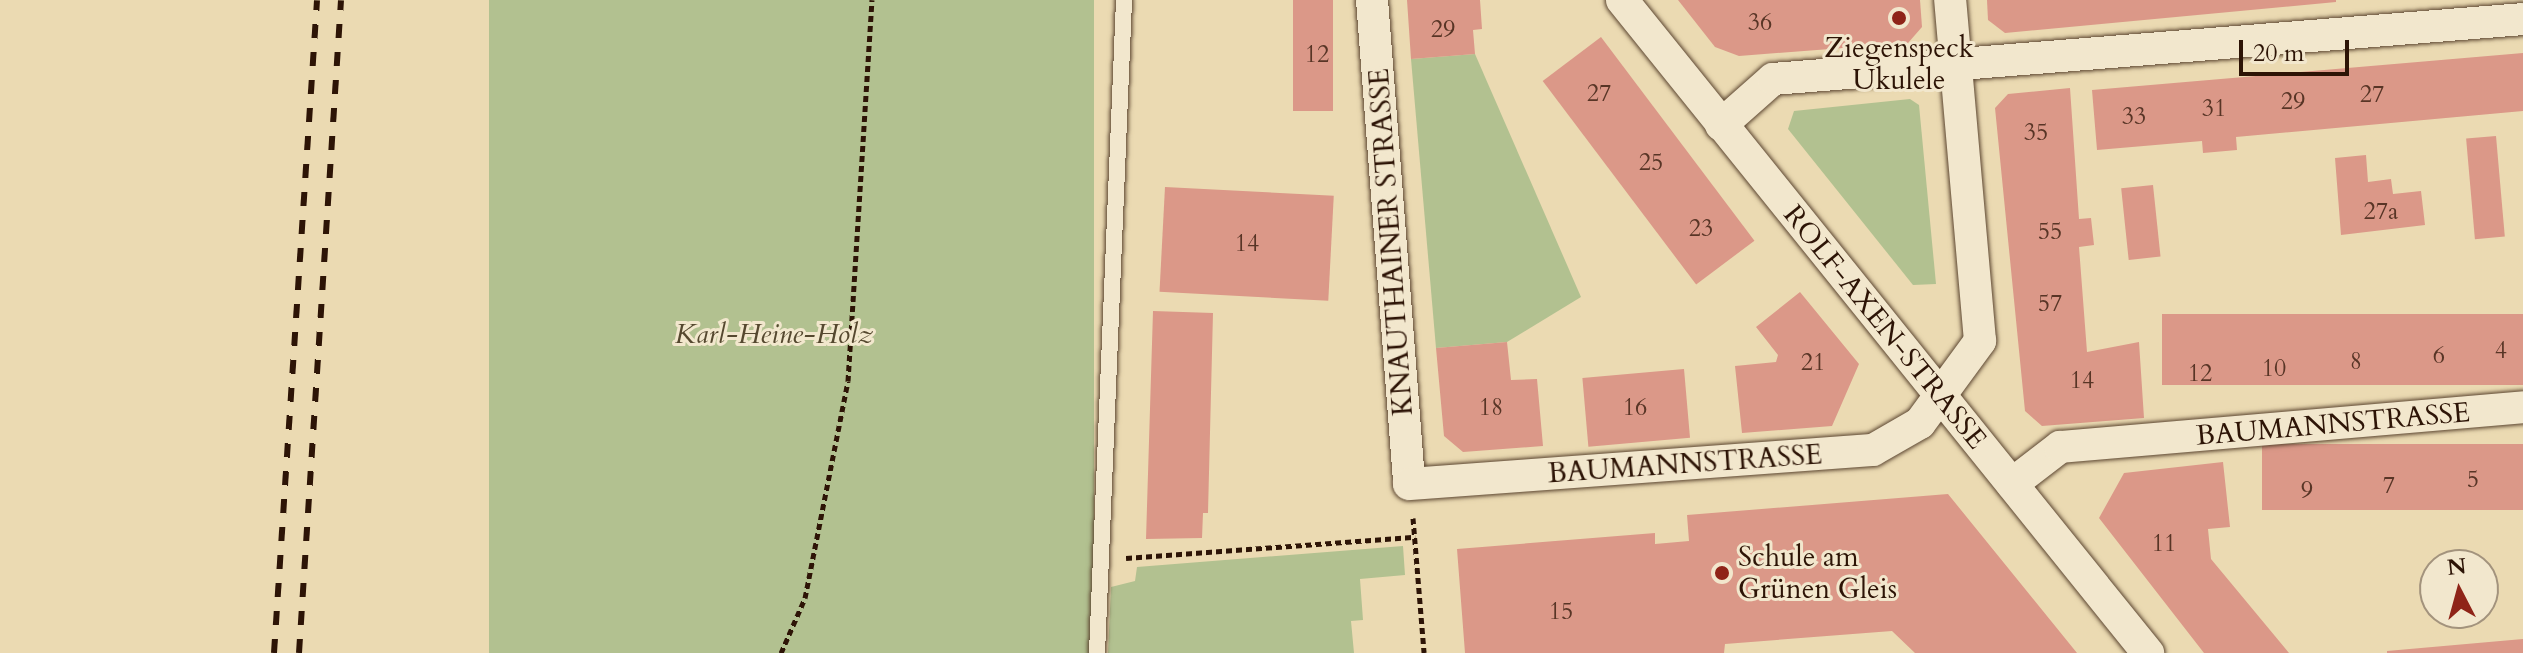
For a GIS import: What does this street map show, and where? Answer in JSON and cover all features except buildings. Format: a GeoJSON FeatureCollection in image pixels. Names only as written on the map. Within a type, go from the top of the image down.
{"type":"FeatureCollection","features":[{"type":"Feature","properties":{"kind":"street","name":"KNAUTHAINER STRASSE"},"geometry":{"type":"LineString","coordinates":[[1372,0],[1409,484]]}},
{"type":"Feature","properties":{"kind":"street","name":"ROLF-AXEN-STRASSE"},"geometry":{"type":"LineString","coordinates":[[1622,0],[2148,653]]}},
{"type":"Feature","properties":{"kind":"street","name":"BAUMANNSTRASSE"},"geometry":{"type":"LineString","coordinates":[[1409,484],[1873,450],[1896,441],[1942,399],[1980,341],[1950,0]]}},
{"type":"Feature","properties":{"kind":"street"},"geometry":{"type":"LineString","coordinates":[[1721,125],[1773,79],[1955,60],[2523,19]]}},
{"type":"Feature","properties":{"kind":"street","name":"BAUMANNSTRASSE"},"geometry":{"type":"LineString","coordinates":[[2012,484],[2060,447],[2523,407]]}},
{"type":"Feature","properties":{"kind":"lane"},"geometry":{"type":"LineString","coordinates":[[1097,653],[1124,0]]}},
{"type":"Feature","properties":{"kind":"path"},"geometry":{"type":"LineString","coordinates":[[781,653],[805,598],[848,381],[872,0]]}},
{"type":"Feature","properties":{"kind":"path"},"geometry":{"type":"LineString","coordinates":[[1101,559],[1415,537],[1424,653]]}},
{"type":"Feature","properties":{"kind":"green space","name":"Karl-Heine-Holz"},"geometry":{"type":"Polygon","coordinates":[[[489,0],[1094,0],[1094,653],[489,653],[489,0]]]}},
{"type":"Feature","properties":{"kind":"green space"},"geometry":{"type":"Polygon","coordinates":[[[1475,54],[1581,297],[1507,342],[1436,348],[1411,59],[1475,54]]]}},
{"type":"Feature","properties":{"kind":"green space"},"geometry":{"type":"Polygon","coordinates":[[[1910,99],[1919,105],[1936,284],[1913,285],[1788,129],[1794,111],[1910,99]]]}},
{"type":"Feature","properties":{"kind":"green space"},"geometry":{"type":"Polygon","coordinates":[[[1403,546],[1405,575],[1360,579],[1363,620],[1351,621],[1354,653],[1108,653],[1111,587],[1135,581],[1137,567],[1403,546]]]}},
{"type":"Feature","properties":{"kind":"railway"},"geometry":{"type":"LineString","coordinates":[[274,653],[317,0]]}},
{"type":"Feature","properties":{"kind":"railway"},"geometry":{"type":"LineString","coordinates":[[299,653],[341,0]]}},
{"type":"Feature","properties":{"kind":"place","name":"Ziegenspeck Ukulele"},"geometry":{"type":"Point","coordinates":[1899,18]}},
{"type":"Feature","properties":{"kind":"place","name":"Schule am Grünen Gleis"},"geometry":{"type":"Point","coordinates":[1722,573]}}]}
